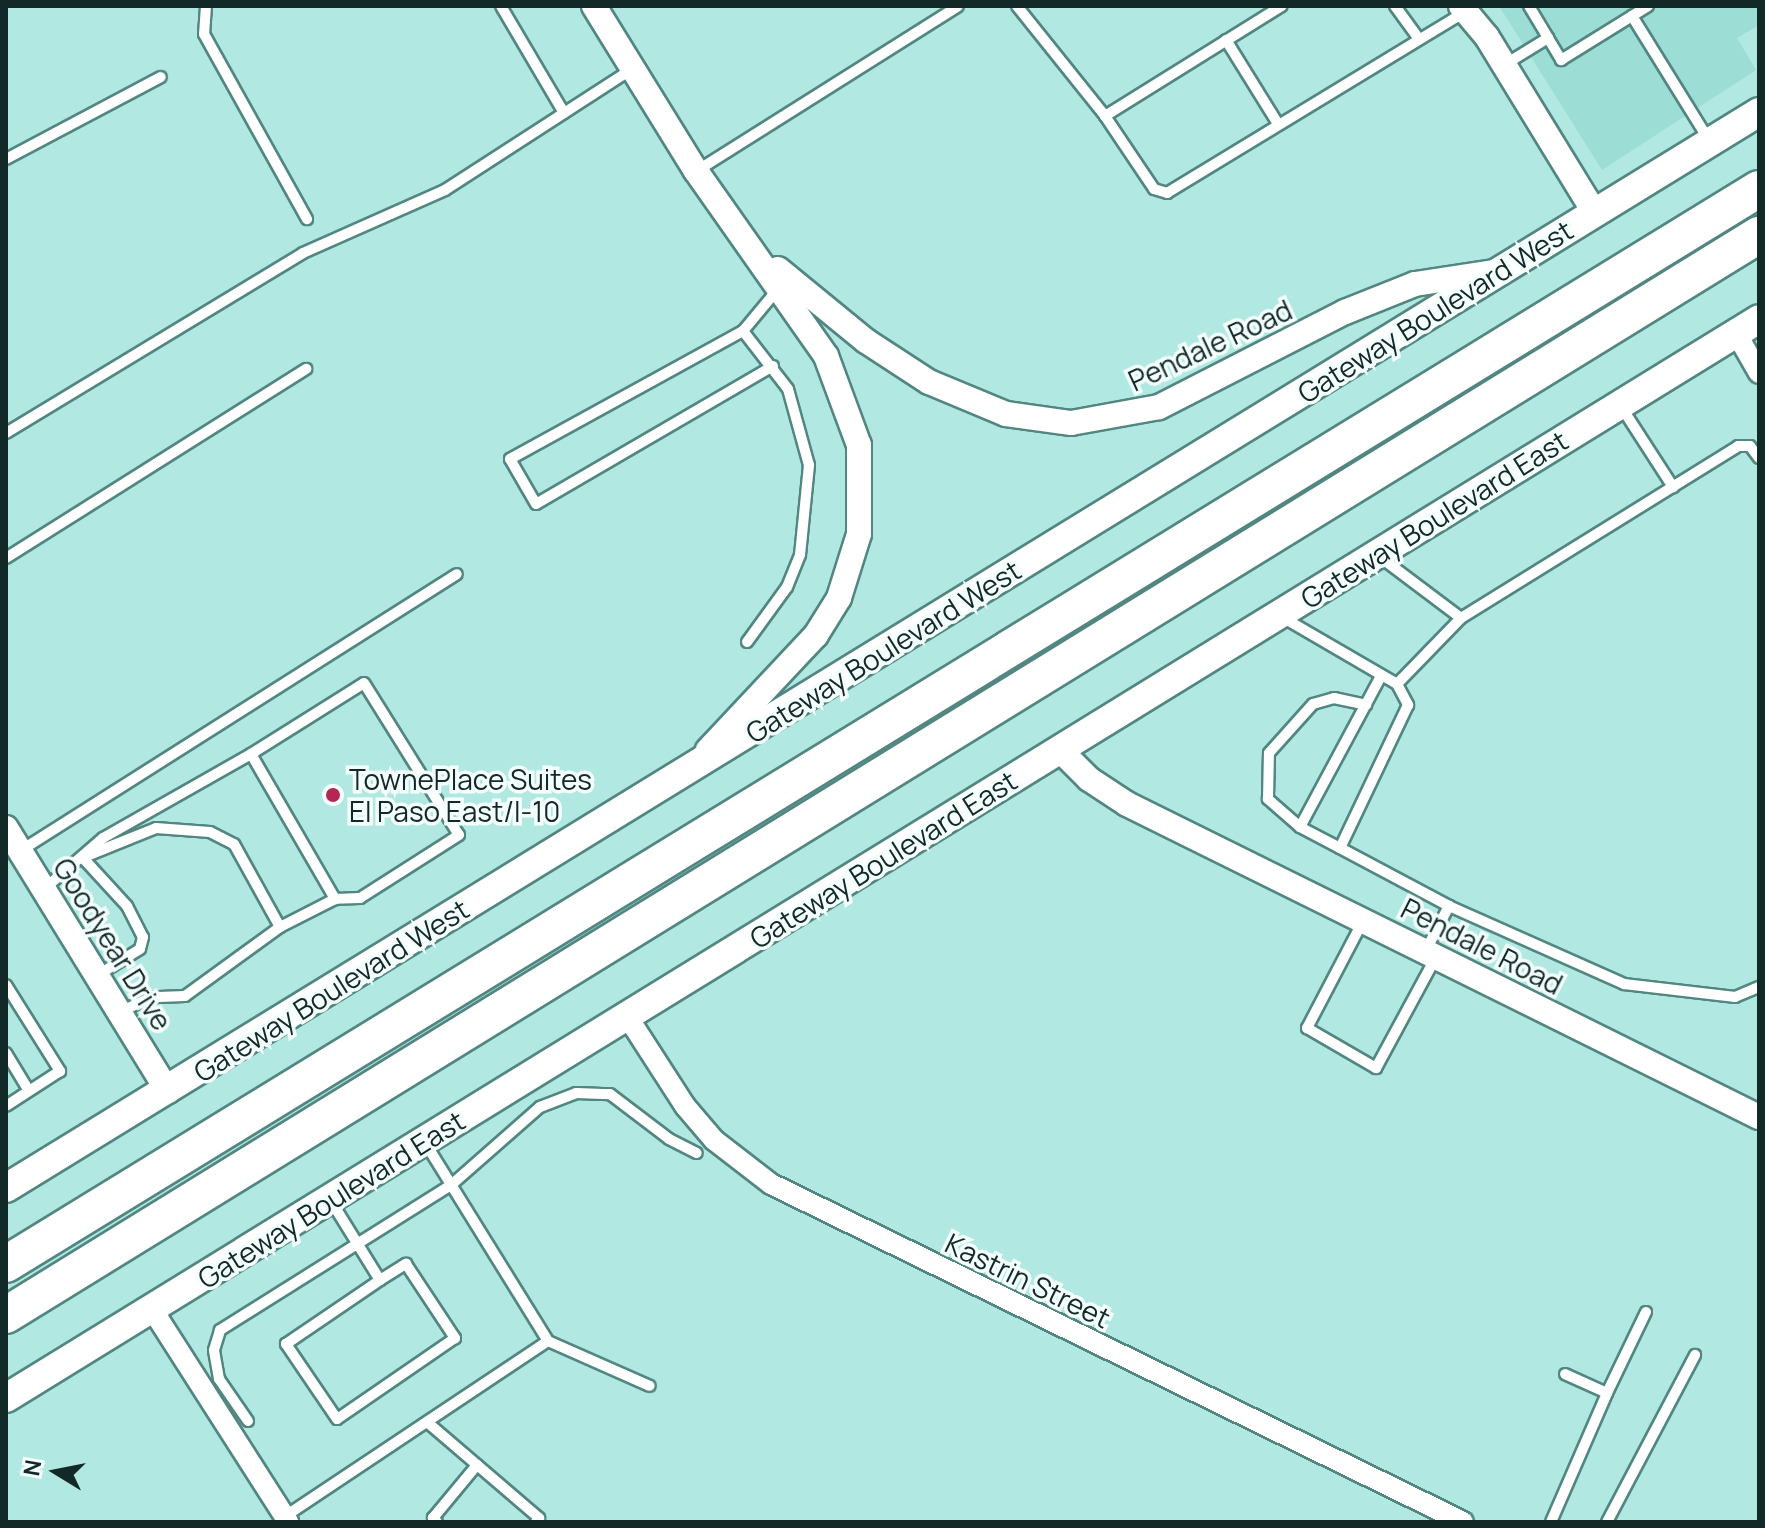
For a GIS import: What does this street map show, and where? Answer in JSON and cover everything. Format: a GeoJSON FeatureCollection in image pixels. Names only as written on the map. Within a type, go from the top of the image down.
{"type":"FeatureCollection","features":[{"type":"Feature","properties":{"kind":"highway"},"geometry":{"type":"LineString","coordinates":[[6,1264],[1759,189]]}},
{"type":"Feature","properties":{"kind":"highway"},"geometry":{"type":"LineString","coordinates":[[6,1315],[1759,235]]}},
{"type":"Feature","properties":{"kind":"main road","name":"Gateway Boulevard West"},"geometry":{"type":"LineString","coordinates":[[6,1188],[1759,112]]}},
{"type":"Feature","properties":{"kind":"main road","name":"Gateway Boulevard East"},"geometry":{"type":"LineString","coordinates":[[6,1398],[1747,326]]}},
{"type":"Feature","properties":{"kind":"street","name":"Pendale Road"},"geometry":{"type":"LineString","coordinates":[[594,6],[696,171],[826,356],[850,409],[862,469],[859,534],[839,598],[816,635],[689,770]]}},
{"type":"Feature","properties":{"kind":"street"},"geometry":{"type":"LineString","coordinates":[[1464,9],[1504,65],[1595,213]]}},
{"type":"Feature","properties":{"kind":"street","name":"Pendale Road"},"geometry":{"type":"LineString","coordinates":[[749,244],[855,333],[929,382],[1006,414],[1071,423],[1159,407],[1345,312],[1415,284],[1454,274],[1500,271]]}},
{"type":"Feature","properties":{"kind":"street"},"geometry":{"type":"LineString","coordinates":[[1747,326],[1759,373]]}},
{"type":"Feature","properties":{"kind":"street","name":"Pendale Road"},"geometry":{"type":"LineString","coordinates":[[1060,750],[1089,779],[1127,804],[1759,1117]]}},
{"type":"Feature","properties":{"kind":"street","name":"Goodyear Drive"},"geometry":{"type":"LineString","coordinates":[[6,828],[168,1091]]}},
{"type":"Feature","properties":{"kind":"street","name":"Kastrin Street"},"geometry":{"type":"LineString","coordinates":[[627,1016],[685,1106],[714,1140],[771,1184],[1463,1522]]}},
{"type":"Feature","properties":{"kind":"street"},"geometry":{"type":"LineString","coordinates":[[152,1309],[286,1520]]}},
{"type":"Feature","properties":{"kind":"lane"},"geometry":{"type":"LineString","coordinates":[[206,6],[204,34],[307,219]]}},
{"type":"Feature","properties":{"kind":"lane"},"geometry":{"type":"LineString","coordinates":[[501,6],[564,113]]}},
{"type":"Feature","properties":{"kind":"lane"},"geometry":{"type":"LineString","coordinates":[[696,171],[958,6]]}},
{"type":"Feature","properties":{"kind":"lane"},"geometry":{"type":"LineString","coordinates":[[1017,6],[1105,116],[1154,189],[1167,193],[1464,9]]}},
{"type":"Feature","properties":{"kind":"lane"},"geometry":{"type":"LineString","coordinates":[[1105,116],[1282,6]]}},
{"type":"Feature","properties":{"kind":"lane"},"geometry":{"type":"LineString","coordinates":[[1395,6],[1418,38]]}},
{"type":"Feature","properties":{"kind":"lane"},"geometry":{"type":"LineString","coordinates":[[1529,6],[1561,60],[1648,6]]}},
{"type":"Feature","properties":{"kind":"lane"},"geometry":{"type":"LineString","coordinates":[[1632,16],[1710,142]]}},
{"type":"Feature","properties":{"kind":"lane"},"geometry":{"type":"LineString","coordinates":[[1504,65],[1548,38]]}},
{"type":"Feature","properties":{"kind":"lane"},"geometry":{"type":"LineString","coordinates":[[1226,40],[1278,124]]}},
{"type":"Feature","properties":{"kind":"lane"},"geometry":{"type":"LineString","coordinates":[[6,433],[303,253],[445,190],[632,69]]}},
{"type":"Feature","properties":{"kind":"lane"},"geometry":{"type":"LineString","coordinates":[[6,159],[161,77]]}},
{"type":"Feature","properties":{"kind":"lane"},"geometry":{"type":"LineString","coordinates":[[773,366],[536,504],[510,459],[743,331],[780,288]]}},
{"type":"Feature","properties":{"kind":"lane"},"geometry":{"type":"LineString","coordinates":[[743,331],[788,389],[802,429],[809,504],[800,555],[787,587],[747,642]]}},
{"type":"Feature","properties":{"kind":"lane"},"geometry":{"type":"LineString","coordinates":[[6,558],[306,369]]}},
{"type":"Feature","properties":{"kind":"lane"},"geometry":{"type":"LineString","coordinates":[[1620,405],[1673,487]]}},
{"type":"Feature","properties":{"kind":"lane"},"geometry":{"type":"LineString","coordinates":[[1397,684],[1461,618],[1738,446],[1750,446],[1759,458]]}},
{"type":"Feature","properties":{"kind":"lane"},"geometry":{"type":"LineString","coordinates":[[1377,555],[1461,618]]}},
{"type":"Feature","properties":{"kind":"lane"},"geometry":{"type":"LineString","coordinates":[[20,851],[457,574]]}},
{"type":"Feature","properties":{"kind":"lane"},"geometry":{"type":"LineString","coordinates":[[1279,615],[1397,684],[1408,705],[1340,848]]}},
{"type":"Feature","properties":{"kind":"lane"},"geometry":{"type":"LineString","coordinates":[[1300,827],[1381,676]]}},
{"type":"Feature","properties":{"kind":"lane"},"geometry":{"type":"LineString","coordinates":[[44,889],[103,838],[251,754],[364,683],[459,835],[360,898],[335,899],[280,927],[179,998],[152,997],[120,1012]]}},
{"type":"Feature","properties":{"kind":"lane"},"geometry":{"type":"LineString","coordinates":[[1366,705],[1334,698],[1313,704],[1269,753],[1268,799],[1300,827],[1449,906],[1624,984],[1735,997],[1759,987]]}},
{"type":"Feature","properties":{"kind":"lane"},"geometry":{"type":"LineString","coordinates":[[251,754],[335,899]]}},
{"type":"Feature","properties":{"kind":"lane"},"geometry":{"type":"LineString","coordinates":[[83,858],[156,828],[210,832],[227,841],[240,854],[280,927]]}},
{"type":"Feature","properties":{"kind":"lane"},"geometry":{"type":"LineString","coordinates":[[83,858],[127,906],[143,937],[140,949],[97,976]]}},
{"type":"Feature","properties":{"kind":"lane"},"geometry":{"type":"LineString","coordinates":[[1363,920],[1307,1028],[1376,1068],[1431,954],[1449,906]]}},
{"type":"Feature","properties":{"kind":"lane"},"geometry":{"type":"LineString","coordinates":[[6,985],[60,1071],[6,1106]]}},
{"type":"Feature","properties":{"kind":"lane"},"geometry":{"type":"LineString","coordinates":[[6,1053],[29,1091]]}},
{"type":"Feature","properties":{"kind":"lane"},"geometry":{"type":"LineString","coordinates":[[248,1421],[219,1379],[214,1350],[220,1330],[450,1186],[540,1107],[576,1093],[610,1094],[669,1139],[697,1153]]}},
{"type":"Feature","properties":{"kind":"lane"},"geometry":{"type":"LineString","coordinates":[[424,1142],[548,1341],[650,1386]]}},
{"type":"Feature","properties":{"kind":"lane"},"geometry":{"type":"LineString","coordinates":[[330,1200],[380,1280]]}},
{"type":"Feature","properties":{"kind":"lane"},"geometry":{"type":"LineString","coordinates":[[406,1264],[455,1338],[337,1419],[286,1344],[380,1280],[406,1264]]}},
{"type":"Feature","properties":{"kind":"lane"},"geometry":{"type":"LineString","coordinates":[[1551,1522],[1646,1312]]}},
{"type":"Feature","properties":{"kind":"lane"},"geometry":{"type":"LineString","coordinates":[[286,1520],[548,1341]]}},
{"type":"Feature","properties":{"kind":"lane"},"geometry":{"type":"LineString","coordinates":[[1607,1522],[1695,1355]]}},
{"type":"Feature","properties":{"kind":"lane"},"geometry":{"type":"LineString","coordinates":[[1565,1374],[1607,1393]]}},
{"type":"Feature","properties":{"kind":"lane"},"geometry":{"type":"LineString","coordinates":[[427,1422],[539,1518],[536,1522]]}},
{"type":"Feature","properties":{"kind":"lane"},"geometry":{"type":"LineString","coordinates":[[437,1522],[433,1518],[477,1465]]}},
{"type":"Feature","properties":{"kind":"shaded area"},"geometry":{"type":"Polygon","coordinates":[[[1499,6],[1759,6],[1759,25],[1737,38],[1756,70],[1602,170],[1499,6]]]}},
{"type":"Feature","properties":{"kind":"place","name":"TownePlace Suites El Paso East/I-10"},"geometry":{"type":"Point","coordinates":[333,795]}}]}
